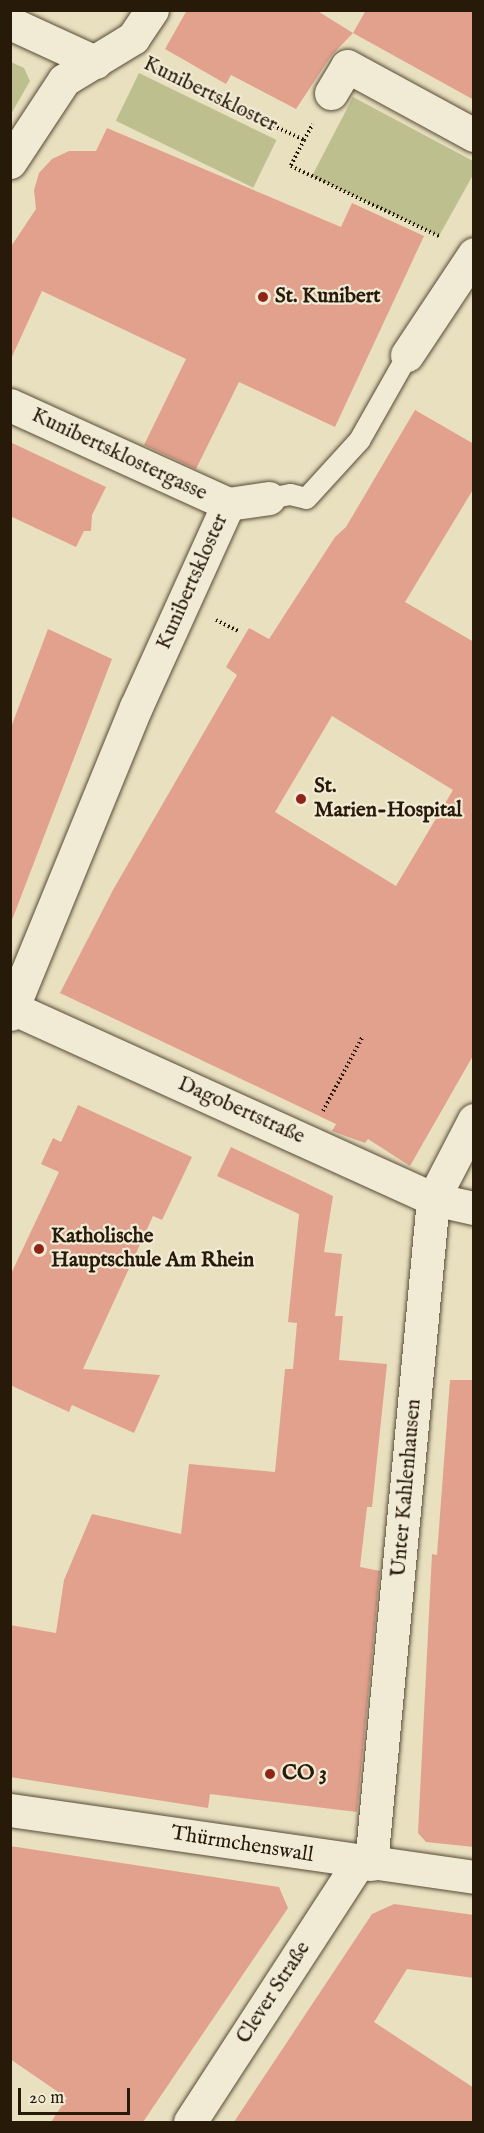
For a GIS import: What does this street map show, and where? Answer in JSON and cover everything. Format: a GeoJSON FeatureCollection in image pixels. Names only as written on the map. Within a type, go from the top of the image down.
{"type":"FeatureCollection","features":[{"type":"Feature","properties":{"kind":"street"},"geometry":{"type":"LineString","coordinates":[[10,162],[63,80],[133,38],[152,10]]}},
{"type":"Feature","properties":{"kind":"street"},"geometry":{"type":"LineString","coordinates":[[10,23],[106,55]]}},
{"type":"Feature","properties":{"kind":"street"},"geometry":{"type":"LineString","coordinates":[[331,93],[347,66],[474,135]]}},
{"type":"Feature","properties":{"kind":"street","name":"Kunibertskloster"},"geometry":{"type":"LineString","coordinates":[[407,355],[474,254]]}},
{"type":"Feature","properties":{"kind":"street","name":"Kunibertsklostergasse"},"geometry":{"type":"LineString","coordinates":[[10,405],[228,504]]}},
{"type":"Feature","properties":{"kind":"street","name":"Kunibertskloster"},"geometry":{"type":"LineString","coordinates":[[12,1010],[136,707],[228,504],[269,498]]}},
{"type":"Feature","properties":{"kind":"street","name":"Dagobertstraße"},"geometry":{"type":"LineString","coordinates":[[12,1010],[434,1199],[474,1208]]}},
{"type":"Feature","properties":{"kind":"street","name":"Unter Kahlenhausen"},"geometry":{"type":"LineString","coordinates":[[364,1863],[434,1199],[474,1120]]}},
{"type":"Feature","properties":{"kind":"street","name":"Thürmchenswall"},"geometry":{"type":"LineString","coordinates":[[10,1810],[364,1863],[474,1877]]}},
{"type":"Feature","properties":{"kind":"street","name":"Clever Straße"},"geometry":{"type":"LineString","coordinates":[[190,2122],[364,1863]]}},
{"type":"Feature","properties":{"kind":"lane","name":"Kunibertskloster"},"geometry":{"type":"LineString","coordinates":[[269,498],[290,494],[306,498],[359,440],[407,355]]}},
{"type":"Feature","properties":{"kind":"path","name":"Kunibertskloster"},"geometry":{"type":"LineString","coordinates":[[106,55],[154,70],[304,140]]}},
{"type":"Feature","properties":{"kind":"path","name":"Kunibertskloster"},"geometry":{"type":"LineString","coordinates":[[331,93],[291,166],[439,236]]}},
{"type":"Feature","properties":{"kind":"path"},"geometry":{"type":"LineString","coordinates":[[220,622],[239,631]]}},
{"type":"Feature","properties":{"kind":"path"},"geometry":{"type":"LineString","coordinates":[[308,1141],[363,1036]]}},
{"type":"Feature","properties":{"kind":"green space"},"geometry":{"type":"Polygon","coordinates":[[[11,62],[24,68],[30,81],[11,114],[11,62]]]}},
{"type":"Feature","properties":{"kind":"green space"},"geometry":{"type":"Polygon","coordinates":[[[139,73],[277,140],[253,188],[116,121],[139,73]]]}},
{"type":"Feature","properties":{"kind":"green space"},"geometry":{"type":"Polygon","coordinates":[[[353,97],[473,161],[473,175],[439,236],[312,176],[353,97]]]}},
{"type":"Feature","properties":{"kind":"building"},"geometry":{"type":"Polygon","coordinates":[[[187,10],[316,10],[353,33],[331,56],[296,109],[231,75],[226,84],[165,49],[187,10]]]}},
{"type":"Feature","properties":{"kind":"building"},"geometry":{"type":"Polygon","coordinates":[[[366,10],[474,10],[474,100],[353,33],[366,10]]]}},
{"type":"Feature","properties":{"kind":"building","name":"St. Kunibert"},"geometry":{"type":"Polygon","coordinates":[[[107,128],[341,227],[352,203],[424,236],[335,427],[239,382],[196,469],[144,445],[186,359],[42,291],[10,361],[10,248],[36,209],[34,190],[39,173],[52,159],[69,151],[96,151],[107,128]]]}},
{"type":"Feature","properties":{"kind":"building","name":"St. Marien-Hospital"},"geometry":{"type":"Polygon","coordinates":[[[415,410],[474,444],[474,488],[405,602],[474,642],[474,1054],[410,1166],[368,1139],[365,1143],[332,1131],[336,1124],[60,993],[113,890],[237,675],[226,667],[249,628],[269,639],[335,537],[346,527],[415,410]],[[332,716],[275,812],[396,886],[453,790],[332,716]]]}},
{"type":"Feature","properties":{"kind":"building"},"geometry":{"type":"Polygon","coordinates":[[[10,442],[106,487],[92,515],[91,531],[84,531],[76,547],[10,516],[10,442]]]}},
{"type":"Feature","properties":{"kind":"building"},"geometry":{"type":"Polygon","coordinates":[[[48,629],[112,659],[12,920],[10,730],[48,629]]]}},
{"type":"Feature","properties":{"kind":"building"},"geometry":{"type":"Polygon","coordinates":[[[78,1105],[192,1157],[162,1220],[153,1216],[83,1369],[160,1375],[134,1433],[72,1405],[69,1412],[10,1385],[10,1276],[59,1172],[41,1164],[53,1138],[61,1142],[78,1105]]]}},
{"type":"Feature","properties":{"kind":"building"},"geometry":{"type":"Polygon","coordinates":[[[231,1147],[333,1196],[324,1252],[342,1254],[335,1316],[343,1316],[339,1360],[387,1364],[372,1507],[367,1507],[360,1567],[380,1571],[357,1812],[210,1794],[208,1808],[10,1777],[10,1625],[56,1633],[64,1580],[92,1514],[181,1534],[189,1464],[275,1472],[285,1369],[293,1369],[297,1323],[288,1322],[299,1214],[217,1176],[231,1147]]]}},
{"type":"Feature","properties":{"kind":"building"},"geometry":{"type":"Polygon","coordinates":[[[450,1380],[474,1380],[474,1847],[426,1842],[418,1833],[432,1554],[437,1555],[450,1380]]]}},
{"type":"Feature","properties":{"kind":"building"},"geometry":{"type":"Polygon","coordinates":[[[10,1846],[279,1887],[288,1908],[143,2122],[51,2122],[67,2098],[10,2059],[10,1846]]]}},
{"type":"Feature","properties":{"kind":"building"},"geometry":{"type":"Polygon","coordinates":[[[394,1904],[474,1915],[474,1978],[407,1969],[374,2022],[474,2088],[474,2122],[234,2122],[372,1914],[394,1904]]]}},
{"type":"Feature","properties":{"kind":"place","name":"St. Kunibert"},"geometry":{"type":"Point","coordinates":[263,297]}},
{"type":"Feature","properties":{"kind":"place","name":"St. Marien-Hospital"},"geometry":{"type":"Point","coordinates":[301,799]}},
{"type":"Feature","properties":{"kind":"place","name":"Katholische Hauptschule Am Rhein"},"geometry":{"type":"Point","coordinates":[39,1249]}},
{"type":"Feature","properties":{"kind":"place","name":"CO 3"},"geometry":{"type":"Point","coordinates":[270,1774]}}]}
